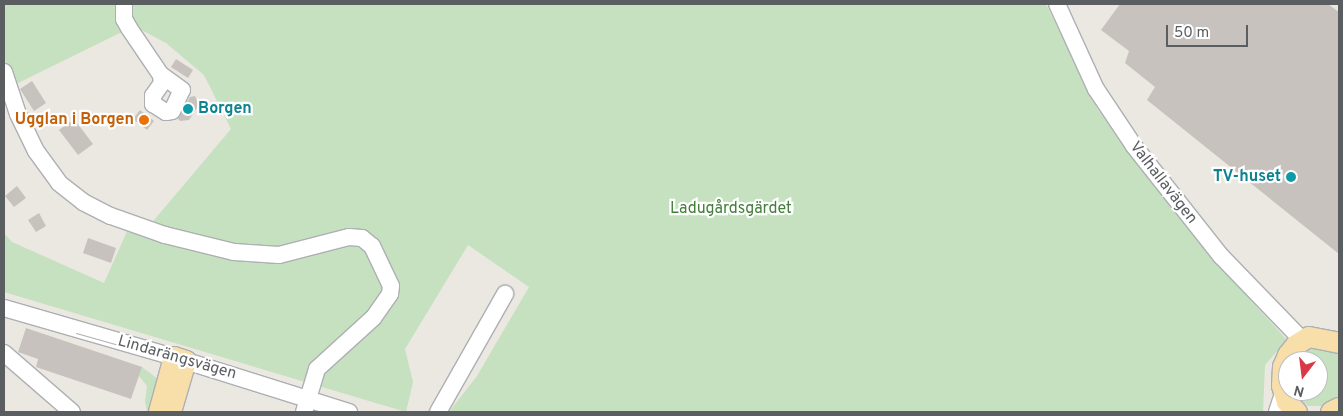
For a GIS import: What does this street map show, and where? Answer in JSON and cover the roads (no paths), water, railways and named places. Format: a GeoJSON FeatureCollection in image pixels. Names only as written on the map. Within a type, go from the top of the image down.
{"type":"FeatureCollection","features":[{"type":"Feature","properties":{"kind":"main road"},"geometry":{"type":"LineString","coordinates":[[1293,351],[1302,340],[1318,336],[1336,338]]}},
{"type":"Feature","properties":{"kind":"main road"},"geometry":{"type":"LineString","coordinates":[[159,412],[180,359]]}},
{"type":"Feature","properties":{"kind":"main road"},"geometry":{"type":"LineString","coordinates":[[171,412],[180,359]]}},
{"type":"Feature","properties":{"kind":"main road"},"geometry":{"type":"LineString","coordinates":[[1289,401],[1297,412]]}},
{"type":"Feature","properties":{"kind":"main road"},"geometry":{"type":"LineString","coordinates":[[1331,412],[1339,408]]}},
{"type":"Feature","properties":{"kind":"street"},"geometry":{"type":"LineString","coordinates":[[124,4],[124,18],[129,28],[162,75]]}},
{"type":"Feature","properties":{"kind":"street","name":"Valhallavägen"},"geometry":{"type":"LineString","coordinates":[[1057,4],[1096,89],[1134,146],[1221,256],[1302,340]]}},
{"type":"Feature","properties":{"kind":"street"},"geometry":{"type":"LineString","coordinates":[[4,72],[33,144],[59,183],[84,202],[111,216],[204,247],[259,255],[306,250],[349,237],[362,238],[372,246],[391,286],[390,294],[373,318],[318,369],[306,406]]}},
{"type":"Feature","properties":{"kind":"street"},"geometry":{"type":"LineString","coordinates":[[438,412],[505,294]]}},
{"type":"Feature","properties":{"kind":"street","name":"Lindarängsvägen"},"geometry":{"type":"LineString","coordinates":[[4,308],[180,359],[306,406],[349,412]]}},
{"type":"Feature","properties":{"kind":"street"},"geometry":{"type":"LineString","coordinates":[[4,353],[72,412]]}},
{"type":"Feature","properties":{"kind":"tram line"},"geometry":{"type":"LineString","coordinates":[[76,333],[133,349]]}},
{"type":"Feature","properties":{"kind":"place","name":"Borgen"},"geometry":{"type":"Point","coordinates":[188,109]}},
{"type":"Feature","properties":{"kind":"place","name":"Ugglan i Borgen"},"geometry":{"type":"Point","coordinates":[144,120]}},
{"type":"Feature","properties":{"kind":"place","name":"TV-huset"},"geometry":{"type":"Point","coordinates":[1291,177]}},
{"type":"Feature","properties":{"kind":"park label","name":"Ladugårdsgärdet"},"geometry":{"type":"Point","coordinates":[731,209]}}]}
